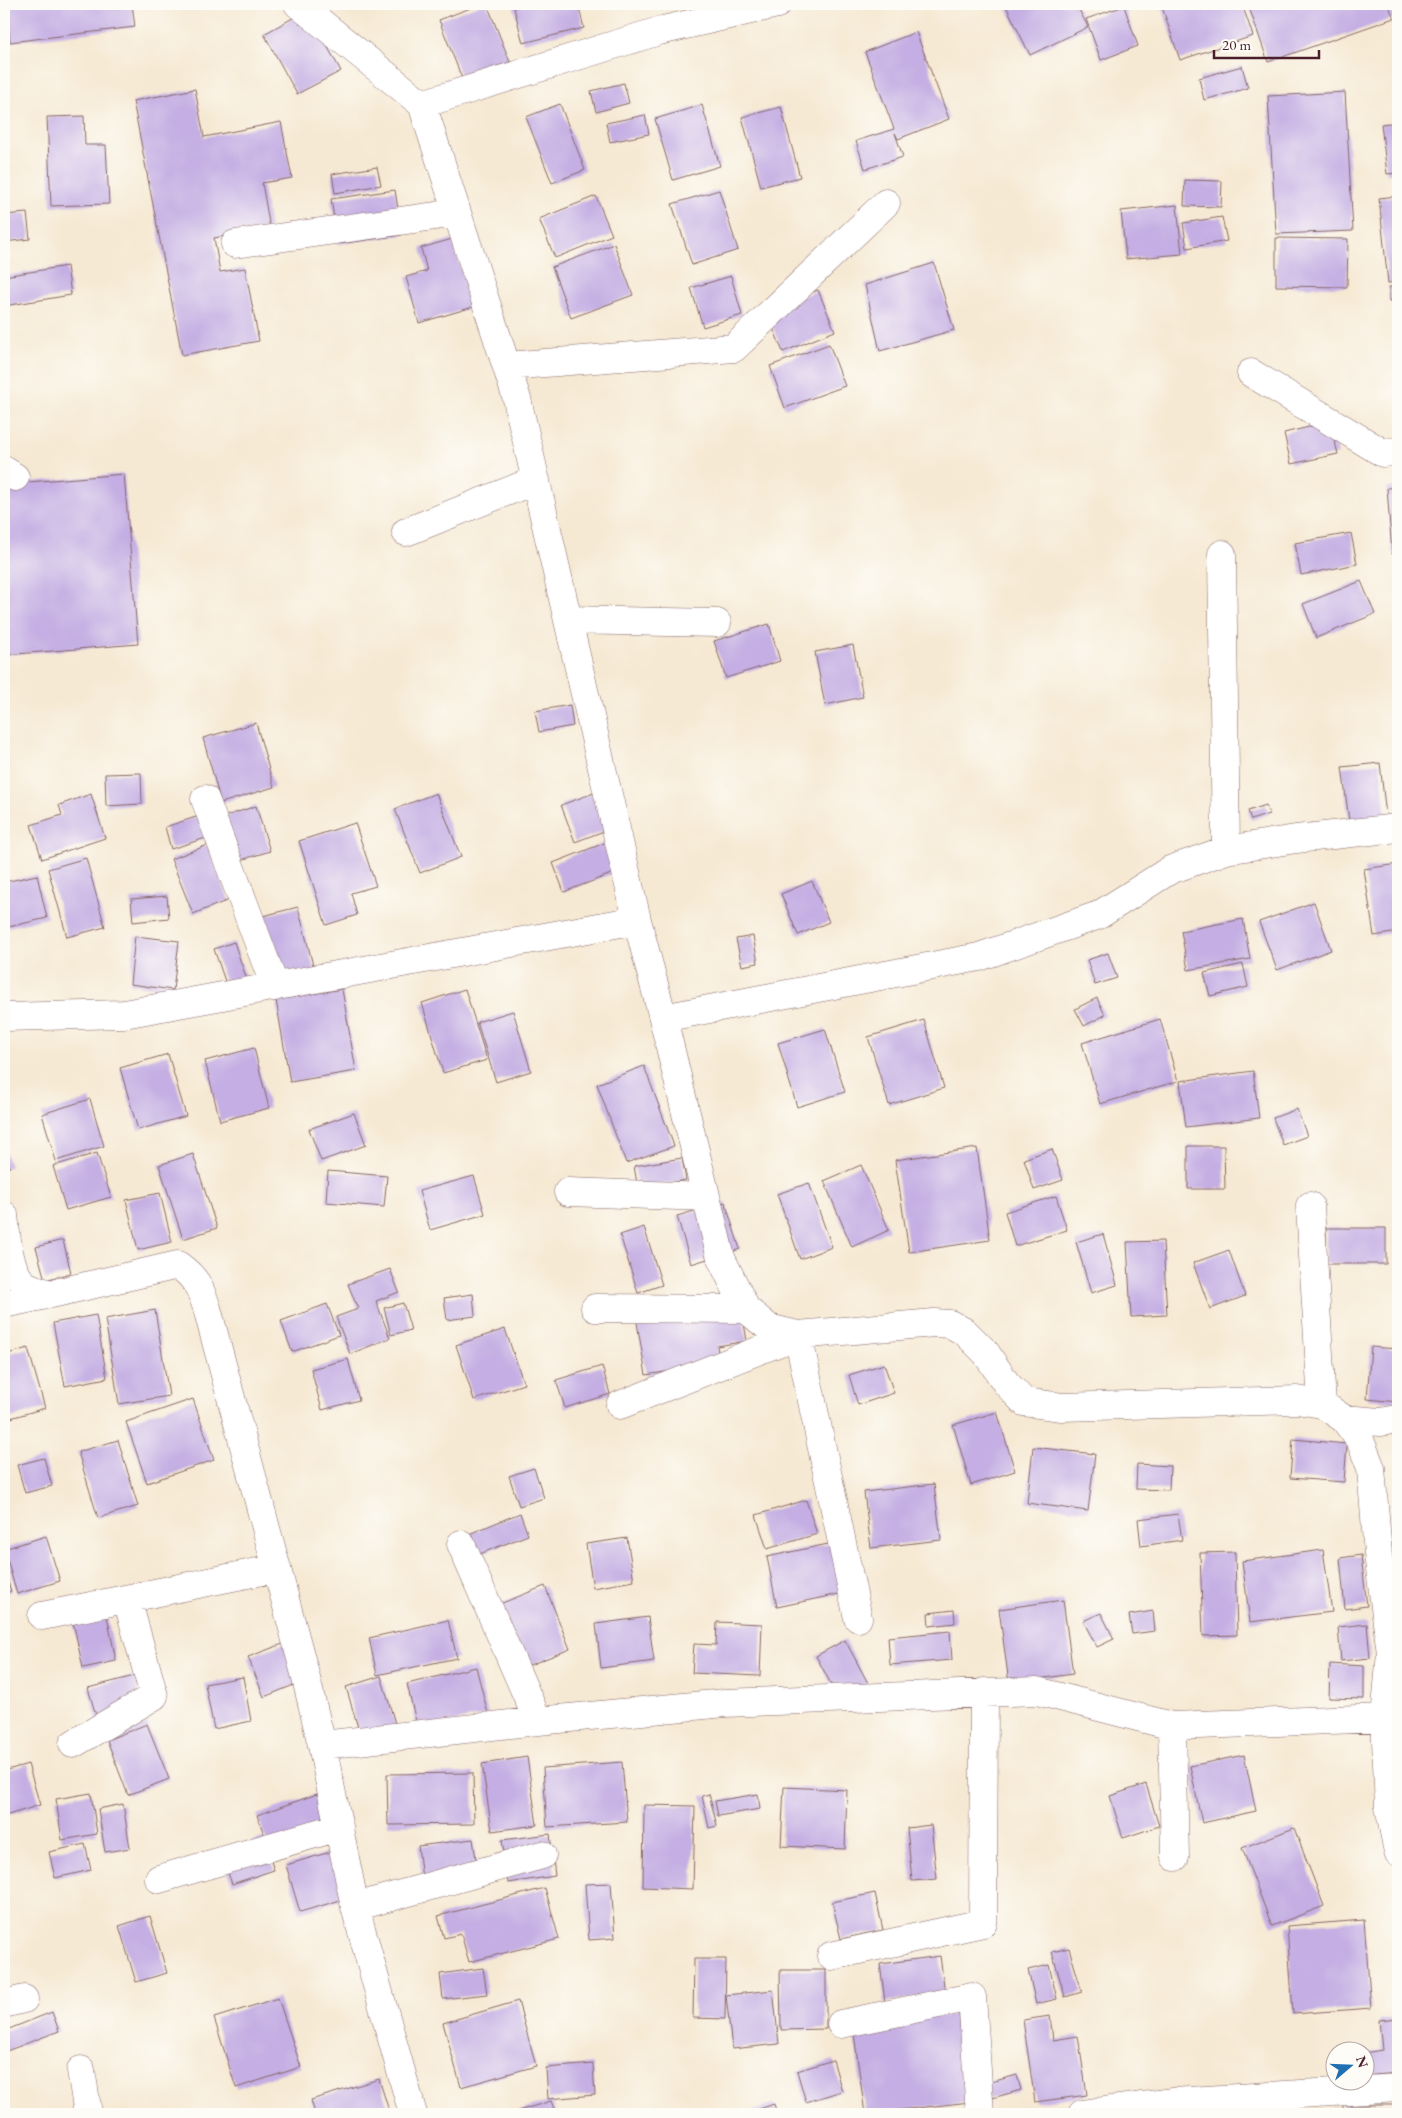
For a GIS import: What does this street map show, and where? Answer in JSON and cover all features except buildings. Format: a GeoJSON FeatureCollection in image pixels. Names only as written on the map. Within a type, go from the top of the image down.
{"type":"FeatureCollection","features":[{"type":"Feature","properties":{"kind":"street"},"geometry":{"type":"LineString","coordinates":[[298,4],[422,104],[518,399],[637,920],[663,1018],[721,1258],[746,1309],[769,1328],[798,1335]]}},
{"type":"Feature","properties":{"kind":"street"},"geometry":{"type":"LineString","coordinates":[[422,104],[658,31],[777,4]]}},
{"type":"Feature","properties":{"kind":"street"},"geometry":{"type":"LineString","coordinates":[[507,366],[734,348],[886,204]]}},
{"type":"Feature","properties":{"kind":"street"},"geometry":{"type":"LineString","coordinates":[[235,244],[457,213]]}},
{"type":"Feature","properties":{"kind":"street"},"geometry":{"type":"LineString","coordinates":[[1251,373],[1383,453],[1398,451]]}},
{"type":"Feature","properties":{"kind":"street"},"geometry":{"type":"LineString","coordinates":[[406,532],[536,480]]}},
{"type":"Feature","properties":{"kind":"street"},"geometry":{"type":"LineString","coordinates":[[1222,554],[1226,850]]}},
{"type":"Feature","properties":{"kind":"street"},"geometry":{"type":"LineString","coordinates":[[568,620],[717,622]]}},
{"type":"Feature","properties":{"kind":"street"},"geometry":{"type":"LineString","coordinates":[[205,799],[275,987]]}},
{"type":"Feature","properties":{"kind":"street"},"geometry":{"type":"LineString","coordinates":[[663,1018],[979,957],[1099,915],[1170,870],[1226,850],[1296,839],[1398,828]]}},
{"type":"Feature","properties":{"kind":"street"},"geometry":{"type":"LineString","coordinates":[[4,1017],[124,1014],[637,920]]}},
{"type":"Feature","properties":{"kind":"street"},"geometry":{"type":"LineString","coordinates":[[568,1192],[706,1197]]}},
{"type":"Feature","properties":{"kind":"street"},"geometry":{"type":"LineString","coordinates":[[1310,1206],[1322,1404]]}},
{"type":"Feature","properties":{"kind":"street"},"geometry":{"type":"LineString","coordinates":[[4,1215],[9,1256],[22,1282],[51,1294]]}},
{"type":"Feature","properties":{"kind":"street"},"geometry":{"type":"LineString","coordinates":[[4,1304],[178,1264],[200,1286],[277,1568],[322,1745],[355,1907],[413,2114]]}},
{"type":"Feature","properties":{"kind":"street"},"geometry":{"type":"LineString","coordinates":[[595,1308],[746,1309]]}},
{"type":"Feature","properties":{"kind":"street"},"geometry":{"type":"LineString","coordinates":[[620,1405],[798,1335],[934,1323],[950,1324],[965,1332],[986,1353],[1006,1383],[1024,1402],[1062,1407],[1297,1400],[1322,1404],[1344,1419],[1360,1440],[1371,1468],[1378,1554],[1391,1653],[1385,1718],[1398,1852]]}},
{"type":"Feature","properties":{"kind":"street"},"geometry":{"type":"LineString","coordinates":[[798,1335],[858,1618]]}},
{"type":"Feature","properties":{"kind":"street"},"geometry":{"type":"LineString","coordinates":[[1344,1419],[1381,1422],[1398,1420]]}},
{"type":"Feature","properties":{"kind":"street"},"geometry":{"type":"LineString","coordinates":[[461,1544],[538,1721]]}},
{"type":"Feature","properties":{"kind":"street"},"geometry":{"type":"LineString","coordinates":[[42,1616],[277,1568]]}},
{"type":"Feature","properties":{"kind":"street"},"geometry":{"type":"LineString","coordinates":[[73,1744],[154,1696],[127,1599]]}},
{"type":"Feature","properties":{"kind":"street"},"geometry":{"type":"LineString","coordinates":[[322,1745],[725,1703],[1036,1690],[1172,1726],[1385,1718]]}},
{"type":"Feature","properties":{"kind":"street"},"geometry":{"type":"LineString","coordinates":[[831,1956],[983,1923],[984,1692]]}},
{"type":"Feature","properties":{"kind":"street"},"geometry":{"type":"LineString","coordinates":[[1172,1726],[1175,1857]]}},
{"type":"Feature","properties":{"kind":"street"},"geometry":{"type":"LineString","coordinates":[[159,1879],[339,1827]]}},
{"type":"Feature","properties":{"kind":"street"},"geometry":{"type":"LineString","coordinates":[[355,1907],[542,1855]]}},
{"type":"Feature","properties":{"kind":"street"},"geometry":{"type":"LineString","coordinates":[[841,2024],[972,1996],[980,2114]]}},
{"type":"Feature","properties":{"kind":"street"},"geometry":{"type":"LineString","coordinates":[[81,2070],[88,2114]]}},
{"type":"Feature","properties":{"kind":"street"},"geometry":{"type":"LineString","coordinates":[[1082,2114],[1113,2112],[1173,2102],[1398,2088]]}}]}
